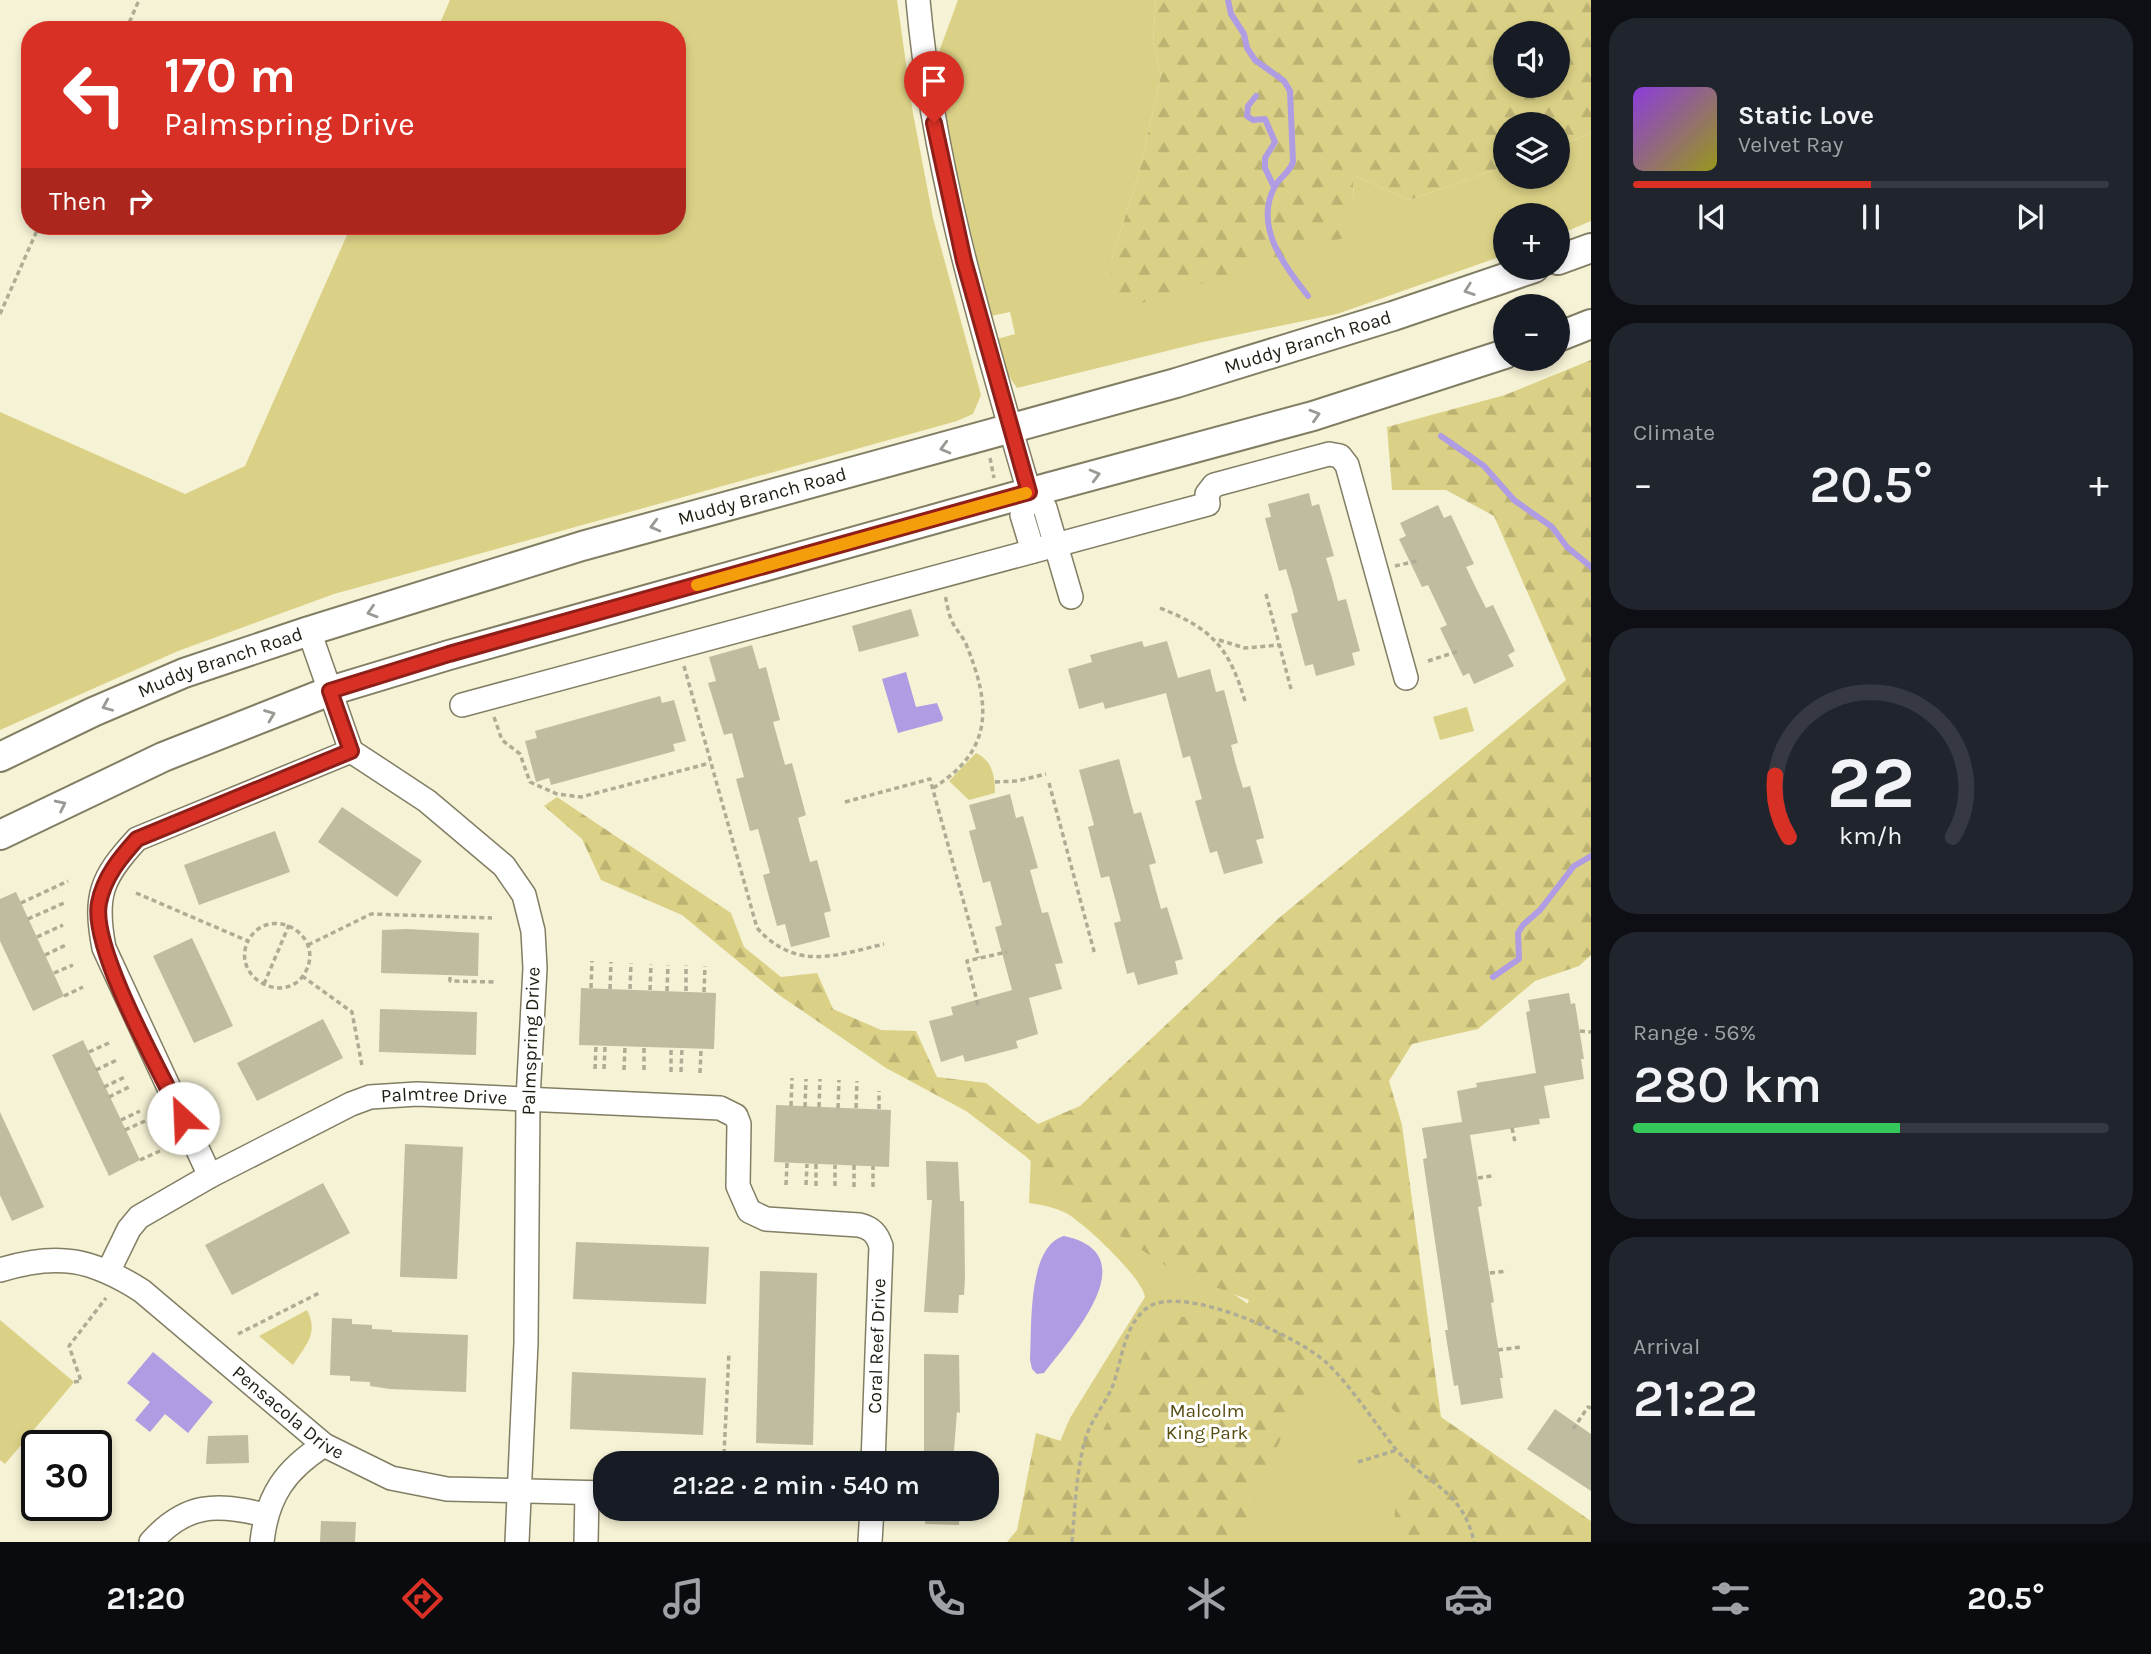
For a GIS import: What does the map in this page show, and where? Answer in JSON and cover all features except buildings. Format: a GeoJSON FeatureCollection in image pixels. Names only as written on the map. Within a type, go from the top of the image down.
{"type":"FeatureCollection","features":[{"type":"Feature","properties":{"kind":"main road"},"geometry":{"type":"LineString","coordinates":[[1570,256],[1591,248]]}},
{"type":"Feature","properties":{"kind":"main road","name":"Muddy Branch Road"},"geometry":{"type":"LineString","coordinates":[[0,757],[93,712],[184,673],[309,631],[582,546],[1011,430],[1380,320],[1498,280]]}},
{"type":"Feature","properties":{"kind":"main road"},"geometry":{"type":"LineString","coordinates":[[1570,332],[1591,324]]}},
{"type":"Feature","properties":{"kind":"main road"},"geometry":{"type":"LineString","coordinates":[[0,835],[163,757],[330,691],[449,654],[1029,492],[1313,416],[1493,358]]}},
{"type":"Feature","properties":{"kind":"street"},"geometry":{"type":"LineString","coordinates":[[918,0],[929,96],[944,178],[1029,492],[1045,508],[1071,597]]}},
{"type":"Feature","properties":{"kind":"street"},"geometry":{"type":"LineString","coordinates":[[462,705],[1208,505],[1208,489],[1214,485],[1335,454],[1347,465],[1406,678]]}},
{"type":"Feature","properties":{"kind":"street"},"geometry":{"type":"LineString","coordinates":[[1029,492],[1022,515],[1033,551]]}},
{"type":"Feature","properties":{"kind":"street"},"geometry":{"type":"LineString","coordinates":[[210,1175],[104,948],[98,916],[99,902],[115,863],[137,839],[351,751],[309,631]]}},
{"type":"Feature","properties":{"kind":"street","name":"Palmspring Drive"},"geometry":{"type":"LineString","coordinates":[[351,751],[427,801],[504,866],[524,895],[533,932],[535,968],[528,1099],[526,1343],[517,1542]]}},
{"type":"Feature","properties":{"kind":"street","name":"Palmtree Drive"},"geometry":{"type":"LineString","coordinates":[[108,1270],[139,1217],[210,1175],[370,1097],[417,1094],[720,1108],[736,1116],[741,1132],[738,1186],[749,1211],[766,1219],[859,1225],[873,1230]]}},
{"type":"Feature","properties":{"kind":"street","name":"Coral Reef Drive"},"geometry":{"type":"LineString","coordinates":[[873,1230],[881,1246],[873,1451]]}},
{"type":"Feature","properties":{"kind":"street","name":"Pensacola Drive"},"geometry":{"type":"LineString","coordinates":[[0,1270],[56,1260],[83,1262],[108,1270],[152,1299],[324,1445],[391,1478],[447,1489],[593,1493]]}},
{"type":"Feature","properties":{"kind":"street"},"geometry":{"type":"LineString","coordinates":[[262,1542],[265,1515],[271,1500],[304,1458],[324,1445]]}},
{"type":"Feature","properties":{"kind":"street"},"geometry":{"type":"LineString","coordinates":[[151,1542],[177,1518],[194,1511],[232,1507],[265,1515]]}},
{"type":"Feature","properties":{"kind":"street"},"geometry":{"type":"LineString","coordinates":[[586,1542],[593,1508]]}},
{"type":"Feature","properties":{"kind":"street"},"geometry":{"type":"LineString","coordinates":[[870,1542],[871,1521]]}},
{"type":"Feature","properties":{"kind":"path"},"geometry":{"type":"LineString","coordinates":[[130,21],[139,0]]}},
{"type":"Feature","properties":{"kind":"path"},"geometry":{"type":"LineString","coordinates":[[0,314],[35,235]]}},
{"type":"Feature","properties":{"kind":"path"},"geometry":{"type":"LineString","coordinates":[[989,453],[995,478]]}},
{"type":"Feature","properties":{"kind":"path"},"geometry":{"type":"LineString","coordinates":[[1402,565],[1417,561]]}},
{"type":"Feature","properties":{"kind":"path"},"geometry":{"type":"LineString","coordinates":[[933,788],[953,774],[975,750],[984,718],[978,680],[966,644],[951,618],[943,589]]}},
{"type":"Feature","properties":{"kind":"path"},"geometry":{"type":"LineString","coordinates":[[1266,594],[1291,688]]}},
{"type":"Feature","properties":{"kind":"path"},"geometry":{"type":"LineString","coordinates":[[1160,608],[1214,638],[1245,648],[1279,645]]}},
{"type":"Feature","properties":{"kind":"path"},"geometry":{"type":"LineString","coordinates":[[1214,638],[1228,658],[1245,701]]}},
{"type":"Feature","properties":{"kind":"path"},"geometry":{"type":"LineString","coordinates":[[679,647],[752,918],[766,937],[787,951],[814,958],[884,944]]}},
{"type":"Feature","properties":{"kind":"path"},"geometry":{"type":"LineString","coordinates":[[1428,661],[1459,651]]}},
{"type":"Feature","properties":{"kind":"path"},"geometry":{"type":"LineString","coordinates":[[489,698],[502,740],[520,754],[530,782],[569,797],[581,797],[710,763]]}},
{"type":"Feature","properties":{"kind":"path"},"geometry":{"type":"LineString","coordinates":[[995,782],[1017,781],[1046,774]]}},
{"type":"Feature","properties":{"kind":"path"},"geometry":{"type":"LineString","coordinates":[[845,802],[930,779],[979,958]]}},
{"type":"Feature","properties":{"kind":"path"},"geometry":{"type":"LineString","coordinates":[[1049,783],[1095,955]]}},
{"type":"Feature","properties":{"kind":"path"},"geometry":{"type":"LineString","coordinates":[[21,903],[68,881]]}},
{"type":"Feature","properties":{"kind":"path"},"geometry":{"type":"LineString","coordinates":[[136,893],[248,941]]}},
{"type":"Feature","properties":{"kind":"path"},"geometry":{"type":"LineString","coordinates":[[28,919],[64,903]]}},
{"type":"Feature","properties":{"kind":"path"},"geometry":{"type":"LineString","coordinates":[[308,945],[371,914],[492,918]]}},
{"type":"Feature","properties":{"kind":"path"},"geometry":{"type":"LineString","coordinates":[[267,924],[289,925],[298,931],[308,945],[310,960],[302,976],[291,985],[281,988],[264,985],[252,977],[246,967],[244,957],[248,941],[258,929],[267,924]]}},
{"type":"Feature","properties":{"kind":"path"},"geometry":{"type":"LineString","coordinates":[[37,937],[63,925]]}},
{"type":"Feature","properties":{"kind":"path"},"geometry":{"type":"LineString","coordinates":[[264,985],[289,925]]}},
{"type":"Feature","properties":{"kind":"path"},"geometry":{"type":"LineString","coordinates":[[45,955],[66,945]]}},
{"type":"Feature","properties":{"kind":"path"},"geometry":{"type":"LineString","coordinates":[[978,1005],[967,961],[1007,952]]}},
{"type":"Feature","properties":{"kind":"path"},"geometry":{"type":"LineString","coordinates":[[591,988],[592,961]]}},
{"type":"Feature","properties":{"kind":"path"},"geometry":{"type":"LineString","coordinates":[[610,989],[611,962]]}},
{"type":"Feature","properties":{"kind":"path"},"geometry":{"type":"LineString","coordinates":[[631,963],[631,989]]}},
{"type":"Feature","properties":{"kind":"path"},"geometry":{"type":"LineString","coordinates":[[650,990],[651,964]]}},
{"type":"Feature","properties":{"kind":"path"},"geometry":{"type":"LineString","coordinates":[[54,973],[73,965]]}},
{"type":"Feature","properties":{"kind":"path"},"geometry":{"type":"LineString","coordinates":[[667,991],[668,965]]}},
{"type":"Feature","properties":{"kind":"path"},"geometry":{"type":"LineString","coordinates":[[686,965],[686,991]]}},
{"type":"Feature","properties":{"kind":"path"},"geometry":{"type":"LineString","coordinates":[[704,992],[705,966]]}},
{"type":"Feature","properties":{"kind":"path"},"geometry":{"type":"LineString","coordinates":[[302,976],[352,1012],[362,1066]]}},
{"type":"Feature","properties":{"kind":"path"},"geometry":{"type":"LineString","coordinates":[[450,977],[450,981],[495,982]]}},
{"type":"Feature","properties":{"kind":"path"},"geometry":{"type":"LineString","coordinates":[[64,996],[83,987]]}},
{"type":"Feature","properties":{"kind":"path"},"geometry":{"type":"LineString","coordinates":[[1580,1031],[1591,1032]]}},
{"type":"Feature","properties":{"kind":"path"},"geometry":{"type":"LineString","coordinates":[[89,1052],[109,1043]]}},
{"type":"Feature","properties":{"kind":"path"},"geometry":{"type":"LineString","coordinates":[[595,1069],[596,1045]]}},
{"type":"Feature","properties":{"kind":"path"},"geometry":{"type":"LineString","coordinates":[[604,1069],[606,1046]]}},
{"type":"Feature","properties":{"kind":"path"},"geometry":{"type":"LineString","coordinates":[[624,1070],[625,1046]]}},
{"type":"Feature","properties":{"kind":"path"},"geometry":{"type":"LineString","coordinates":[[644,1047],[644,1070]]}},
{"type":"Feature","properties":{"kind":"path"},"geometry":{"type":"LineString","coordinates":[[671,1048],[671,1072]]}},
{"type":"Feature","properties":{"kind":"path"},"geometry":{"type":"LineString","coordinates":[[681,1072],[682,1048]]}},
{"type":"Feature","properties":{"kind":"path"},"geometry":{"type":"LineString","coordinates":[[700,1073],[701,1049]]}},
{"type":"Feature","properties":{"kind":"path"},"geometry":{"type":"LineString","coordinates":[[96,1070],[117,1060]]}},
{"type":"Feature","properties":{"kind":"path"},"geometry":{"type":"LineString","coordinates":[[104,1087],[125,1077]]}},
{"type":"Feature","properties":{"kind":"path"},"geometry":{"type":"LineString","coordinates":[[791,1106],[792,1078]]}},
{"type":"Feature","properties":{"kind":"path"},"geometry":{"type":"LineString","coordinates":[[805,1107],[806,1079]]}},
{"type":"Feature","properties":{"kind":"path"},"geometry":{"type":"LineString","coordinates":[[819,1107],[820,1079]]}},
{"type":"Feature","properties":{"kind":"path"},"geometry":{"type":"LineString","coordinates":[[838,1108],[839,1080]]}},
{"type":"Feature","properties":{"kind":"path"},"geometry":{"type":"LineString","coordinates":[[856,1108],[857,1081]]}},
{"type":"Feature","properties":{"kind":"path"},"geometry":{"type":"LineString","coordinates":[[109,1097],[129,1087]]}},
{"type":"Feature","properties":{"kind":"path"},"geometry":{"type":"LineString","coordinates":[[879,1091],[879,1110]]}},
{"type":"Feature","properties":{"kind":"path"},"geometry":{"type":"LineString","coordinates":[[121,1121],[140,1111]]}},
{"type":"Feature","properties":{"kind":"path"},"geometry":{"type":"LineString","coordinates":[[125,1130],[145,1121]]}},
{"type":"Feature","properties":{"kind":"path"},"geometry":{"type":"LineString","coordinates":[[1512,1128],[1515,1142]]}},
{"type":"Feature","properties":{"kind":"path"},"geometry":{"type":"LineString","coordinates":[[140,1160],[160,1152]]}},
{"type":"Feature","properties":{"kind":"path"},"geometry":{"type":"LineString","coordinates":[[786,1185],[787,1163]]}},
{"type":"Feature","properties":{"kind":"path"},"geometry":{"type":"LineString","coordinates":[[806,1185],[807,1164]]}},
{"type":"Feature","properties":{"kind":"path"},"geometry":{"type":"LineString","coordinates":[[816,1164],[816,1186]]}},
{"type":"Feature","properties":{"kind":"path"},"geometry":{"type":"LineString","coordinates":[[835,1165],[835,1186]]}},
{"type":"Feature","properties":{"kind":"path"},"geometry":{"type":"LineString","coordinates":[[854,1165],[854,1187]]}},
{"type":"Feature","properties":{"kind":"path"},"geometry":{"type":"LineString","coordinates":[[873,1166],[873,1187]]}},
{"type":"Feature","properties":{"kind":"path"},"geometry":{"type":"LineString","coordinates":[[1478,1178],[1492,1176]]}},
{"type":"Feature","properties":{"kind":"path"},"geometry":{"type":"LineString","coordinates":[[1490,1273],[1507,1271]]}},
{"type":"Feature","properties":{"kind":"path"},"geometry":{"type":"LineString","coordinates":[[238,1334],[321,1292]]}},
{"type":"Feature","properties":{"kind":"path"},"geometry":{"type":"LineString","coordinates":[[74,1382],[80,1381],[69,1346],[106,1298]]}},
{"type":"Feature","properties":{"kind":"path"},"geometry":{"type":"LineString","coordinates":[[1072,1542],[1086,1434],[1112,1387],[1132,1324],[1146,1309],[1166,1301],[1191,1302],[1221,1309],[1285,1338],[1325,1362],[1397,1450],[1458,1502],[1470,1525],[1474,1542]]}},
{"type":"Feature","properties":{"kind":"path"},"geometry":{"type":"LineString","coordinates":[[1499,1350],[1521,1347]]}},
{"type":"Feature","properties":{"kind":"path"},"geometry":{"type":"LineString","coordinates":[[724,1451],[729,1352]]}},
{"type":"Feature","properties":{"kind":"path"},"geometry":{"type":"LineString","coordinates":[[1573,1429],[1588,1407],[1591,1408]]}},
{"type":"Feature","properties":{"kind":"path"},"geometry":{"type":"LineString","coordinates":[[1358,1462],[1397,1450]]}},
{"type":"Feature","properties":{"kind":"green space"},"geometry":{"type":"Polygon","coordinates":[[[450,0],[897,0],[913,113],[933,218],[981,395],[973,414],[957,421],[334,594],[178,651],[0,730],[0,412],[185,494],[245,466],[347,235],[686,235],[686,21],[441,21],[450,0]]]}},
{"type":"Feature","properties":{"kind":"green space"},"geometry":{"type":"Polygon","coordinates":[[[958,0],[1156,0],[1153,42],[1161,75],[1140,169],[1111,262],[1354,203],[1353,175],[1409,200],[1493,170],[1493,189],[1570,189],[1570,141],[1591,133],[1591,221],[1570,230],[1570,203],[1493,203],[1493,259],[1337,314],[1203,342],[1017,388],[1006,372],[997,339],[1015,334],[1010,312],[991,316],[952,153],[938,65],[940,49],[958,0]]]}},
{"type":"Feature","properties":{"kind":"green space"},"geometry":{"type":"Polygon","coordinates":[[[1156,0],[1591,0],[1591,133],[1570,141],[1570,112],[1493,112],[1493,170],[1409,200],[1353,175],[1354,203],[1346,237],[1130,307],[1112,295],[1111,262],[1140,169],[1161,75],[1153,42],[1156,0]]]}},
{"type":"Feature","properties":{"kind":"green space"},"geometry":{"type":"Polygon","coordinates":[[[1591,360],[1591,955],[1579,966],[1535,981],[1478,1029],[1412,1044],[1389,1081],[1402,1125],[1441,1417],[1591,1521],[1591,1542],[1398,1542],[1394,1520],[1414,1453],[1401,1416],[1364,1386],[1323,1385],[1295,1410],[1257,1488],[1246,1542],[1007,1542],[1017,1530],[1036,1433],[1070,1444],[1103,1430],[1144,1353],[1171,1318],[1208,1314],[1239,1325],[1249,1300],[1174,1271],[1100,1223],[1024,1155],[966,1111],[886,1068],[779,995],[682,915],[601,880],[582,839],[544,806],[557,797],[731,913],[744,947],[781,977],[817,973],[833,1009],[881,1030],[916,1031],[937,1077],[986,1083],[1038,1124],[1080,1106],[1279,918],[1566,680],[1494,516],[1446,490],[1392,490],[1387,427],[1505,395],[1570,371],[1570,369],[1591,360]]]}},
{"type":"Feature","properties":{"kind":"green space"},"geometry":{"type":"Polygon","coordinates":[[[1467,707],[1474,731],[1440,740],[1433,717],[1467,707]]]}},
{"type":"Feature","properties":{"kind":"green space"},"geometry":{"type":"Polygon","coordinates":[[[976,753],[986,760],[992,769],[995,793],[969,800],[949,781],[976,753]]]}},
{"type":"Feature","properties":{"kind":"green space","name":"Malcolm King Park"},"geometry":{"type":"Polygon","coordinates":[[[1031,1154],[1591,1542],[1017,1542],[1070,1418],[1145,1297],[1123,1264],[1086,1228],[1066,1213],[1029,1203],[1031,1154]]]}},
{"type":"Feature","properties":{"kind":"green space"},"geometry":{"type":"Polygon","coordinates":[[[307,1310],[312,1325],[311,1332],[293,1365],[259,1336],[307,1310]]]}},
{"type":"Feature","properties":{"kind":"green space"},"geometry":{"type":"Polygon","coordinates":[[[0,1320],[74,1382],[34,1430],[21,1430],[21,1445],[5,1464],[0,1460],[0,1320]]]}},
{"type":"Feature","properties":{"kind":"shaded area"},"geometry":{"type":"Polygon","coordinates":[[[906,672],[916,707],[937,703],[943,718],[942,721],[898,733],[882,679],[906,672]]]}},
{"type":"Feature","properties":{"kind":"shaded area"},"geometry":{"type":"Polygon","coordinates":[[[1064,1236],[1089,1246],[1100,1260],[1102,1278],[1096,1298],[1070,1340],[1044,1373],[1037,1374],[1032,1369],[1030,1360],[1034,1290],[1043,1255],[1052,1243],[1064,1236]]]}},
{"type":"Feature","properties":{"kind":"shaded area"},"geometry":{"type":"Polygon","coordinates":[[[153,1352],[213,1402],[188,1433],[165,1414],[150,1432],[135,1420],[150,1402],[127,1383],[153,1352]]]}},
{"type":"Feature","properties":{"kind":"waterway"},"geometry":{"type":"LineString","coordinates":[[1228,0],[1231,14],[1244,34],[1247,48],[1255,60],[1284,81],[1290,91],[1293,162],[1274,188],[1268,217],[1275,246],[1308,296]]}},
{"type":"Feature","properties":{"kind":"waterway"},"geometry":{"type":"LineString","coordinates":[[1256,96],[1248,106],[1247,116],[1253,120],[1265,119],[1275,142],[1265,158],[1265,168],[1274,187]]}},
{"type":"Feature","properties":{"kind":"waterway"},"geometry":{"type":"LineString","coordinates":[[1441,436],[1484,466],[1514,500],[1552,527],[1567,547],[1591,567]]}},
{"type":"Feature","properties":{"kind":"waterway"},"geometry":{"type":"LineString","coordinates":[[1493,977],[1519,959],[1518,933],[1523,925],[1540,910],[1574,866],[1591,856]]}},
{"type":"Feature","properties":{"kind":"slow traffic"},"geometry":{"type":"LineString","coordinates":[[697,585],[1026,493]]}},
{"type":"Feature","properties":{"kind":"route"},"geometry":{"type":"LineString","coordinates":[[183,1118],[104,948],[98,916],[99,902],[115,863],[137,839],[351,751],[330,691],[449,654],[1029,492],[964,261],[934,123]]}}]}
